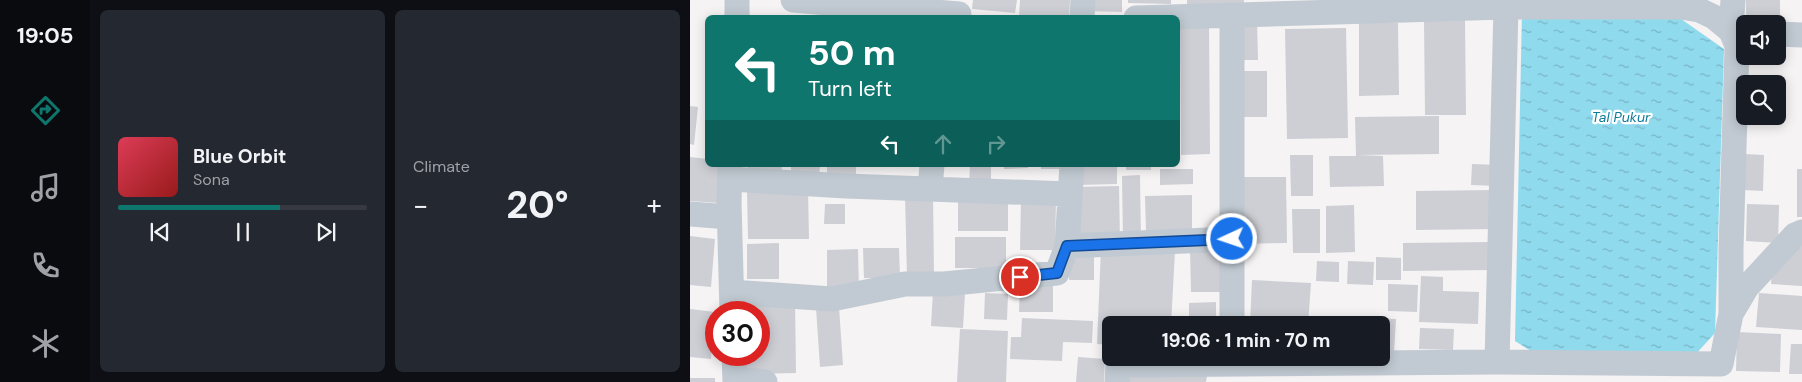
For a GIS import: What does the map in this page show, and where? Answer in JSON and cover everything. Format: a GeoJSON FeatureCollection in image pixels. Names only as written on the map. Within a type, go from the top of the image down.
{"type":"FeatureCollection","features":[{"type":"Feature","properties":{"kind":"street"},"geometry":{"type":"LineString","coordinates":[[737,15],[738,0]]}},
{"type":"Feature","properties":{"kind":"street"},"geometry":{"type":"LineString","coordinates":[[793,0],[959,10]]}},
{"type":"Feature","properties":{"kind":"street"},"geometry":{"type":"LineString","coordinates":[[1082,15],[1083,0]]}},
{"type":"Feature","properties":{"kind":"street"},"geometry":{"type":"LineString","coordinates":[[1733,0],[1736,19]]}},
{"type":"Feature","properties":{"kind":"street"},"geometry":{"type":"LineString","coordinates":[[1150,15],[1183,8],[1232,15],[1506,7],[1682,6],[1699,10],[1736,31]]}},
{"type":"Feature","properties":{"kind":"street"},"geometry":{"type":"LineString","coordinates":[[1498,362],[1506,7]]}},
{"type":"Feature","properties":{"kind":"street"},"geometry":{"type":"LineString","coordinates":[[1232,15],[1232,316]]}},
{"type":"Feature","properties":{"kind":"street"},"geometry":{"type":"LineString","coordinates":[[1786,34],[1802,35]]}},
{"type":"Feature","properties":{"kind":"street"},"geometry":{"type":"LineString","coordinates":[[1117,382],[1118,365],[1396,373],[1498,362],[1574,372],[1721,364],[1731,314],[1736,65]]}},
{"type":"Feature","properties":{"kind":"street"},"geometry":{"type":"LineString","coordinates":[[930,189],[932,167]]}},
{"type":"Feature","properties":{"kind":"street"},"geometry":{"type":"LineString","coordinates":[[765,301],[832,299],[905,284],[944,284],[1057,273],[1067,246],[1072,167]]}},
{"type":"Feature","properties":{"kind":"street"},"geometry":{"type":"LineString","coordinates":[[732,301],[729,217],[730,172],[930,189],[1070,194]]}},
{"type":"Feature","properties":{"kind":"street"},"geometry":{"type":"LineString","coordinates":[[690,214],[729,217]]}},
{"type":"Feature","properties":{"kind":"street"},"geometry":{"type":"LineString","coordinates":[[1731,314],[1747,287],[1794,235],[1802,232]]}},
{"type":"Feature","properties":{"kind":"street"},"geometry":{"type":"LineString","coordinates":[[1067,246],[1232,239]]}},
{"type":"Feature","properties":{"kind":"street"},"geometry":{"type":"LineString","coordinates":[[734,372],[765,382]]}},
{"type":"Feature","properties":{"kind":"water","name":"Tal Pukur"},"geometry":{"type":"Polygon","coordinates":[[[1522,11],[1681,19],[1724,49],[1715,333],[1694,356],[1531,351],[1515,341],[1522,11]]]}},
{"type":"Feature","properties":{"kind":"building"},"geometry":{"type":"Polygon","coordinates":[[[973,0],[1017,0],[1015,13],[972,9],[973,0]]]}},
{"type":"Feature","properties":{"kind":"building"},"geometry":{"type":"Polygon","coordinates":[[[1020,0],[1070,0],[1069,15],[1019,15],[1020,0]]]}},
{"type":"Feature","properties":{"kind":"building"},"geometry":{"type":"Polygon","coordinates":[[[1085,0],[1122,0],[1122,12],[1084,11],[1085,0]]]}},
{"type":"Feature","properties":{"kind":"building"},"geometry":{"type":"Polygon","coordinates":[[[1128,0],[1171,0],[1171,4],[1128,3],[1128,0]]]}},
{"type":"Feature","properties":{"kind":"building"},"geometry":{"type":"Polygon","coordinates":[[[1187,0],[1244,0],[1243,13],[1187,10],[1187,0]]]}},
{"type":"Feature","properties":{"kind":"building"},"geometry":{"type":"Polygon","coordinates":[[[1746,0],[1780,0],[1780,15],[1746,15],[1746,0]]]}},
{"type":"Feature","properties":{"kind":"building"},"geometry":{"type":"Polygon","coordinates":[[[1238,19],[1257,19],[1258,60],[1238,60],[1238,19]]]}},
{"type":"Feature","properties":{"kind":"building"},"geometry":{"type":"Polygon","coordinates":[[[1424,20],[1465,20],[1466,115],[1425,115],[1424,20]]]}},
{"type":"Feature","properties":{"kind":"building"},"geometry":{"type":"Polygon","coordinates":[[[1359,23],[1398,23],[1399,95],[1359,96],[1359,23]]]}},
{"type":"Feature","properties":{"kind":"building"},"geometry":{"type":"Polygon","coordinates":[[[1180,24],[1209,24],[1210,154],[1181,155],[1180,24]]]}},
{"type":"Feature","properties":{"kind":"building"},"geometry":{"type":"Polygon","coordinates":[[[1346,28],[1348,138],[1287,139],[1285,29],[1346,28]]]}},
{"type":"Feature","properties":{"kind":"building"},"geometry":{"type":"Polygon","coordinates":[[[1242,71],[1267,71],[1267,117],[1242,117],[1242,71]]]}},
{"type":"Feature","properties":{"kind":"building"},"geometry":{"type":"Polygon","coordinates":[[[690,106],[698,107],[694,145],[690,144],[690,106]]]}},
{"type":"Feature","properties":{"kind":"building"},"geometry":{"type":"Polygon","coordinates":[[[1439,116],[1439,154],[1358,155],[1383,156],[1384,186],[1330,187],[1329,156],[1356,156],[1355,117],[1439,116]]]}},
{"type":"Feature","properties":{"kind":"building"},"geometry":{"type":"Polygon","coordinates":[[[1745,154],[1764,155],[1763,191],[1743,190],[1745,154]]]}},
{"type":"Feature","properties":{"kind":"building"},"geometry":{"type":"Polygon","coordinates":[[[1290,155],[1313,155],[1313,196],[1291,196],[1290,155]]]}},
{"type":"Feature","properties":{"kind":"building"},"geometry":{"type":"Polygon","coordinates":[[[690,157],[705,159],[705,167],[723,167],[719,203],[690,201],[690,157]]]}},
{"type":"Feature","properties":{"kind":"building"},"geometry":{"type":"Polygon","coordinates":[[[1472,164],[1499,165],[1499,186],[1471,185],[1472,164]]]}},
{"type":"Feature","properties":{"kind":"building"},"geometry":{"type":"Polygon","coordinates":[[[748,167],[782,167],[781,176],[748,175],[748,167]]]}},
{"type":"Feature","properties":{"kind":"building"},"geometry":{"type":"Polygon","coordinates":[[[791,167],[820,167],[819,179],[791,178],[791,167]]]}},
{"type":"Feature","properties":{"kind":"building"},"geometry":{"type":"Polygon","coordinates":[[[827,167],[856,167],[856,183],[827,182],[827,167]]]}},
{"type":"Feature","properties":{"kind":"building"},"geometry":{"type":"Polygon","coordinates":[[[970,167],[991,167],[991,186],[969,186],[970,167]]]}},
{"type":"Feature","properties":{"kind":"building"},"geometry":{"type":"Polygon","coordinates":[[[1004,167],[1028,167],[1028,168],[1004,169],[1004,167]]]}},
{"type":"Feature","properties":{"kind":"building"},"geometry":{"type":"Polygon","coordinates":[[[1041,167],[1065,167],[1065,169],[1041,169],[1041,167]]]}},
{"type":"Feature","properties":{"kind":"building"},"geometry":{"type":"Polygon","coordinates":[[[1077,167],[1117,167],[1117,184],[1077,185],[1077,167]]]}},
{"type":"Feature","properties":{"kind":"building"},"geometry":{"type":"Polygon","coordinates":[[[1126,167],[1151,167],[1151,170],[1126,170],[1126,167]]]}},
{"type":"Feature","properties":{"kind":"building"},"geometry":{"type":"Polygon","coordinates":[[[1160,169],[1193,169],[1193,184],[1160,185],[1160,169]]]}},
{"type":"Feature","properties":{"kind":"building"},"geometry":{"type":"Polygon","coordinates":[[[1797,169],[1802,169],[1802,217],[1797,217],[1797,169]]]}},
{"type":"Feature","properties":{"kind":"building"},"geometry":{"type":"Polygon","coordinates":[[[1140,175],[1141,242],[1123,242],[1122,176],[1140,175]]]}},
{"type":"Feature","properties":{"kind":"building"},"geometry":{"type":"Polygon","coordinates":[[[1237,177],[1286,177],[1287,243],[1238,244],[1237,177]]]}},
{"type":"Feature","properties":{"kind":"building"},"geometry":{"type":"Polygon","coordinates":[[[1119,186],[1120,242],[1076,243],[1075,187],[1119,186]]]}},
{"type":"Feature","properties":{"kind":"building"},"geometry":{"type":"Polygon","coordinates":[[[808,189],[809,239],[748,239],[747,190],[808,189]]]}},
{"type":"Feature","properties":{"kind":"building"},"geometry":{"type":"Polygon","coordinates":[[[1495,190],[1495,229],[1416,230],[1416,191],[1495,190]]]}},
{"type":"Feature","properties":{"kind":"building"},"geometry":{"type":"Polygon","coordinates":[[[905,194],[933,194],[934,276],[907,277],[905,194]]]}},
{"type":"Feature","properties":{"kind":"building"},"geometry":{"type":"Polygon","coordinates":[[[1192,195],[1192,230],[1146,231],[1145,196],[1192,195]]]}},
{"type":"Feature","properties":{"kind":"building"},"geometry":{"type":"Polygon","coordinates":[[[1021,199],[1056,200],[1055,250],[1020,250],[1021,199]]]}},
{"type":"Feature","properties":{"kind":"building"},"geometry":{"type":"Polygon","coordinates":[[[958,200],[1008,200],[1008,231],[958,231],[958,200]]]}},
{"type":"Feature","properties":{"kind":"building"},"geometry":{"type":"Polygon","coordinates":[[[825,204],[845,204],[845,224],[824,224],[825,204]]]}},
{"type":"Feature","properties":{"kind":"building"},"geometry":{"type":"Polygon","coordinates":[[[1747,204],[1779,205],[1778,243],[1746,241],[1747,204]]]}},
{"type":"Feature","properties":{"kind":"building"},"geometry":{"type":"Polygon","coordinates":[[[1354,205],[1355,252],[1326,253],[1326,206],[1354,205]]]}},
{"type":"Feature","properties":{"kind":"building"},"geometry":{"type":"Polygon","coordinates":[[[1292,209],[1320,209],[1320,253],[1293,253],[1292,209]]]}},
{"type":"Feature","properties":{"kind":"building"},"geometry":{"type":"Polygon","coordinates":[[[690,236],[715,239],[711,287],[690,285],[690,236]]]}},
{"type":"Feature","properties":{"kind":"building"},"geometry":{"type":"Polygon","coordinates":[[[955,237],[1006,237],[1006,268],[955,268],[955,237]]]}},
{"type":"Feature","properties":{"kind":"building"},"geometry":{"type":"Polygon","coordinates":[[[1491,242],[1492,270],[1403,271],[1403,243],[1491,242]]]}},
{"type":"Feature","properties":{"kind":"building"},"geometry":{"type":"Polygon","coordinates":[[[779,243],[779,279],[747,279],[747,244],[779,243]]]}},
{"type":"Feature","properties":{"kind":"building"},"geometry":{"type":"Polygon","coordinates":[[[1802,243],[1802,286],[1771,284],[1772,272],[1802,243]]]}},
{"type":"Feature","properties":{"kind":"building"},"geometry":{"type":"Polygon","coordinates":[[[863,248],[899,248],[900,278],[864,278],[863,248]]]}},
{"type":"Feature","properties":{"kind":"building"},"geometry":{"type":"Polygon","coordinates":[[[1101,248],[1175,251],[1171,316],[1102,316],[1102,344],[1097,344],[1101,248]]]}},
{"type":"Feature","properties":{"kind":"building"},"geometry":{"type":"Polygon","coordinates":[[[858,249],[859,294],[827,294],[827,250],[858,249]]]}},
{"type":"Feature","properties":{"kind":"building"},"geometry":{"type":"Polygon","coordinates":[[[1190,249],[1222,249],[1223,292],[1191,292],[1190,249]]]}},
{"type":"Feature","properties":{"kind":"building"},"geometry":{"type":"Polygon","coordinates":[[[1069,250],[1094,250],[1094,280],[1069,280],[1069,250]]]}},
{"type":"Feature","properties":{"kind":"building"},"geometry":{"type":"Polygon","coordinates":[[[1376,257],[1401,258],[1401,280],[1376,280],[1376,257]]]}},
{"type":"Feature","properties":{"kind":"building"},"geometry":{"type":"Polygon","coordinates":[[[1317,261],[1339,262],[1339,282],[1316,281],[1317,261]]]}},
{"type":"Feature","properties":{"kind":"building"},"geometry":{"type":"Polygon","coordinates":[[[1348,261],[1374,262],[1373,285],[1347,284],[1348,261]]]}},
{"type":"Feature","properties":{"kind":"building"},"geometry":{"type":"Polygon","coordinates":[[[1421,276],[1443,277],[1443,291],[1479,292],[1478,324],[1419,322],[1421,276]]]}},
{"type":"Feature","properties":{"kind":"building"},"geometry":{"type":"Polygon","coordinates":[[[1252,280],[1311,283],[1309,316],[1250,316],[1252,280]]]}},
{"type":"Feature","properties":{"kind":"building"},"geometry":{"type":"Polygon","coordinates":[[[1020,282],[1053,282],[1053,312],[1019,312],[1020,282]]]}},
{"type":"Feature","properties":{"kind":"building"},"geometry":{"type":"Polygon","coordinates":[[[1388,284],[1418,285],[1417,312],[1388,311],[1388,284]]]}},
{"type":"Feature","properties":{"kind":"building"},"geometry":{"type":"Polygon","coordinates":[[[933,291],[965,293],[963,328],[931,326],[933,291]]]}},
{"type":"Feature","properties":{"kind":"building"},"geometry":{"type":"Polygon","coordinates":[[[985,293],[1008,294],[1007,320],[984,319],[985,293]]]}},
{"type":"Feature","properties":{"kind":"building"},"geometry":{"type":"Polygon","coordinates":[[[1759,293],[1802,296],[1802,330],[1756,327],[1759,293]]]}},
{"type":"Feature","properties":{"kind":"building"},"geometry":{"type":"Polygon","coordinates":[[[770,302],[795,302],[796,373],[746,374],[746,366],[770,366],[770,302]]]}},
{"type":"Feature","properties":{"kind":"building"},"geometry":{"type":"Polygon","coordinates":[[[1216,302],[1216,316],[1189,316],[1189,303],[1216,302]]]}},
{"type":"Feature","properties":{"kind":"building"},"geometry":{"type":"Polygon","coordinates":[[[839,307],[843,365],[820,367],[816,308],[839,307]]]}},
{"type":"Feature","properties":{"kind":"building"},"geometry":{"type":"Polygon","coordinates":[[[690,309],[705,311],[705,358],[690,357],[690,309]]]}},
{"type":"Feature","properties":{"kind":"building"},"geometry":{"type":"Polygon","coordinates":[[[1022,318],[1093,321],[1092,343],[1063,342],[1062,361],[1010,359],[1011,337],[1021,337],[1022,318]]]}},
{"type":"Feature","properties":{"kind":"building"},"geometry":{"type":"Polygon","coordinates":[[[1390,319],[1396,319],[1394,352],[1390,352],[1390,319]]]}},
{"type":"Feature","properties":{"kind":"building"},"geometry":{"type":"Polygon","coordinates":[[[1420,328],[1454,329],[1453,350],[1419,349],[1420,328]]]}},
{"type":"Feature","properties":{"kind":"building"},"geometry":{"type":"Polygon","coordinates":[[[960,329],[1008,331],[1006,382],[957,382],[960,329]]]}},
{"type":"Feature","properties":{"kind":"building"},"geometry":{"type":"Polygon","coordinates":[[[1737,332],[1781,334],[1780,372],[1736,371],[1737,332]]]}},
{"type":"Feature","properties":{"kind":"building"},"geometry":{"type":"Polygon","coordinates":[[[1791,344],[1802,344],[1802,374],[1789,374],[1791,344]]]}},
{"type":"Feature","properties":{"kind":"building"},"geometry":{"type":"Polygon","coordinates":[[[1078,357],[1102,359],[1102,366],[1105,366],[1104,382],[1076,382],[1078,357]]]}},
{"type":"Feature","properties":{"kind":"building"},"geometry":{"type":"Polygon","coordinates":[[[1124,374],[1207,376],[1206,382],[1124,382],[1124,374]]]}},
{"type":"Feature","properties":{"kind":"building"},"geometry":{"type":"Polygon","coordinates":[[[690,378],[715,378],[715,382],[690,382],[690,378]]]}},
{"type":"Feature","properties":{"kind":"route"},"geometry":{"type":"LineString","coordinates":[[1020,277],[1057,273],[1067,246],[1232,239]]}}]}
